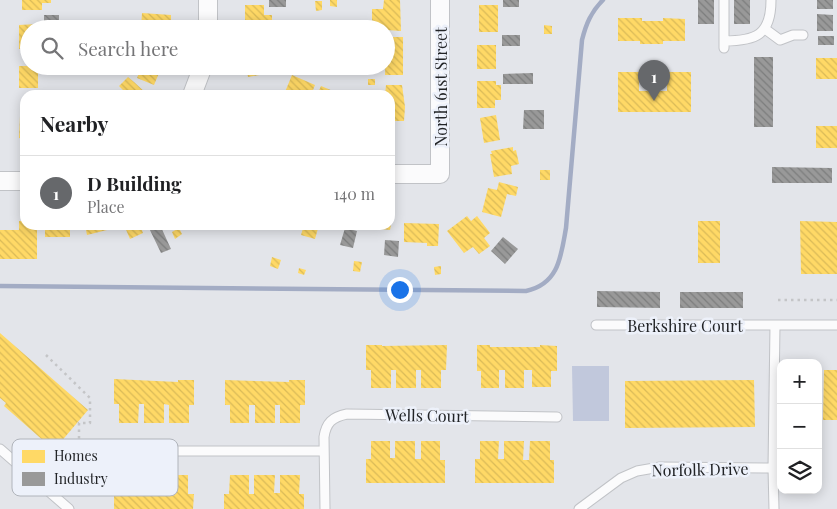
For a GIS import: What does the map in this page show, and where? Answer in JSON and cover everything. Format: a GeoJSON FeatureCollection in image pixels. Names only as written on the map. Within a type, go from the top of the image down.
{"type":"FeatureCollection","features":[{"type":"Feature","properties":{"kind":"street"},"geometry":{"type":"LineString","coordinates":[[208,0],[208,20]]}},
{"type":"Feature","properties":{"kind":"street","name":"North 61st Street"},"geometry":{"type":"LineString","coordinates":[[395,174],[440,174],[440,0]]}},
{"type":"Feature","properties":{"kind":"street"},"geometry":{"type":"LineString","coordinates":[[194,90],[200,75]]}},
{"type":"Feature","properties":{"kind":"street"},"geometry":{"type":"LineString","coordinates":[[0,181],[20,181]]}},
{"type":"Feature","properties":{"kind":"lane"},"geometry":{"type":"LineString","coordinates":[[724,0],[724,44],[753,38],[765,29],[771,12],[771,0]]}},
{"type":"Feature","properties":{"kind":"lane"},"geometry":{"type":"LineString","coordinates":[[765,29],[780,40],[793,35],[803,35]]}},
{"type":"Feature","properties":{"kind":"lane","name":"Berkshire Court"},"geometry":{"type":"LineString","coordinates":[[596,325],[837,325]]}},
{"type":"Feature","properties":{"kind":"lane"},"geometry":{"type":"LineString","coordinates":[[774,509],[775,325]]}},
{"type":"Feature","properties":{"kind":"lane","name":"Wells Court"},"geometry":{"type":"LineString","coordinates":[[325,509],[325,428],[336,416],[346,414],[557,417]]}},
{"type":"Feature","properties":{"kind":"lane"},"geometry":{"type":"LineString","coordinates":[[0,449],[12,459]]}},
{"type":"Feature","properties":{"kind":"lane"},"geometry":{"type":"LineString","coordinates":[[178,451],[324,451]]}},
{"type":"Feature","properties":{"kind":"lane","name":"Norfolk Drive"},"geometry":{"type":"LineString","coordinates":[[579,509],[604,489],[621,478],[637,471],[660,467],[773,468]]}},
{"type":"Feature","properties":{"kind":"lane"},"geometry":{"type":"LineString","coordinates":[[54,496],[69,509]]}},
{"type":"Feature","properties":{"kind":"path"},"geometry":{"type":"LineString","coordinates":[[778,300],[837,300]]}},
{"type":"Feature","properties":{"kind":"path"},"geometry":{"type":"LineString","coordinates":[[46,355],[90,398],[90,423],[79,423],[79,439]]}},
{"type":"Feature","properties":{"kind":"shaded area"},"geometry":{"type":"Polygon","coordinates":[[[572,366],[609,366],[609,421],[573,421],[572,366]]]}},
{"type":"Feature","properties":{"kind":"building: Homes"},"geometry":{"type":"Polygon","coordinates":[[[22,0],[51,0],[51,3],[42,3],[42,10],[22,10],[22,0]]]}},
{"type":"Feature","properties":{"kind":"building: Homes"},"geometry":{"type":"Polygon","coordinates":[[[330,0],[337,0],[337,7],[330,6],[330,0]]]}},
{"type":"Feature","properties":{"kind":"building: Homes"},"geometry":{"type":"Polygon","coordinates":[[[384,0],[400,0],[401,31],[395,31],[395,20],[372,20],[372,9],[383,9],[384,0]]]}},
{"type":"Feature","properties":{"kind":"building: Homes"},"geometry":{"type":"Polygon","coordinates":[[[315,1],[322,1],[322,10],[316,11],[315,1]]]}},
{"type":"Feature","properties":{"kind":"building: Homes"},"geometry":{"type":"Polygon","coordinates":[[[245,5],[264,5],[264,15],[272,15],[272,20],[245,20],[245,5]]]}},
{"type":"Feature","properties":{"kind":"building: Homes"},"geometry":{"type":"Polygon","coordinates":[[[479,5],[498,5],[498,32],[479,32],[479,5]]]}},
{"type":"Feature","properties":{"kind":"building: Homes"},"geometry":{"type":"Polygon","coordinates":[[[142,13],[171,15],[171,20],[142,20],[142,13]]]}},
{"type":"Feature","properties":{"kind":"building: Homes"},"geometry":{"type":"Polygon","coordinates":[[[618,18],[642,18],[642,21],[663,21],[663,18],[685,19],[685,41],[663,41],[663,44],[640,44],[640,41],[618,41],[618,18]]]}},
{"type":"Feature","properties":{"kind":"building: Homes"},"geometry":{"type":"Polygon","coordinates":[[[20,25],[20,49],[19,49],[20,25]]]}},
{"type":"Feature","properties":{"kind":"building: Homes"},"geometry":{"type":"Polygon","coordinates":[[[544,25],[552,26],[552,34],[544,34],[544,25]]]}},
{"type":"Feature","properties":{"kind":"building: Homes"},"geometry":{"type":"Polygon","coordinates":[[[395,37],[403,37],[403,75],[395,75],[395,37]]]}},
{"type":"Feature","properties":{"kind":"building: Homes"},"geometry":{"type":"Polygon","coordinates":[[[477,45],[496,45],[496,69],[477,69],[477,45]]]}},
{"type":"Feature","properties":{"kind":"building: Homes"},"geometry":{"type":"Polygon","coordinates":[[[816,58],[837,58],[837,79],[816,79],[816,58]]]}},
{"type":"Feature","properties":{"kind":"building: Homes"},"geometry":{"type":"Polygon","coordinates":[[[19,66],[20,75],[38,75],[38,88],[19,88],[19,66]]]}},
{"type":"Feature","properties":{"kind":"building: Homes"},"geometry":{"type":"Polygon","coordinates":[[[618,72],[639,72],[639,91],[667,91],[667,72],[691,72],[691,112],[618,112],[618,72]]]}},
{"type":"Feature","properties":{"kind":"building: Homes"},"geometry":{"type":"Polygon","coordinates":[[[138,75],[158,75],[154,85],[137,78],[138,75]]]}},
{"type":"Feature","properties":{"kind":"building: Homes"},"geometry":{"type":"Polygon","coordinates":[[[292,75],[315,85],[313,90],[286,90],[292,75]]]}},
{"type":"Feature","properties":{"kind":"building: Homes"},"geometry":{"type":"Polygon","coordinates":[[[128,77],[142,90],[123,90],[119,86],[128,77]]]}},
{"type":"Feature","properties":{"kind":"building: Homes"},"geometry":{"type":"Polygon","coordinates":[[[368,79],[375,79],[375,85],[368,85],[368,79]]]}},
{"type":"Feature","properties":{"kind":"building: Homes"},"geometry":{"type":"Polygon","coordinates":[[[477,81],[496,81],[496,85],[501,85],[501,100],[495,100],[495,108],[477,108],[477,81]]]}},
{"type":"Feature","properties":{"kind":"building: Homes"},"geometry":{"type":"Polygon","coordinates":[[[386,85],[402,85],[405,107],[404,121],[395,121],[395,90],[386,90],[386,85]]]}},
{"type":"Feature","properties":{"kind":"building: Homes"},"geometry":{"type":"Polygon","coordinates":[[[321,86],[331,90],[319,90],[321,86]]]}},
{"type":"Feature","properties":{"kind":"building: Homes"},"geometry":{"type":"Polygon","coordinates":[[[496,115],[500,140],[484,143],[480,118],[496,115]]]}},
{"type":"Feature","properties":{"kind":"building: Homes"},"geometry":{"type":"Polygon","coordinates":[[[816,126],[837,126],[837,148],[816,148],[816,126]]]}},
{"type":"Feature","properties":{"kind":"building: Homes"},"geometry":{"type":"Polygon","coordinates":[[[513,147],[513,151],[516,150],[519,164],[511,166],[512,174],[494,177],[491,151],[513,147]]]}},
{"type":"Feature","properties":{"kind":"building: Homes"},"geometry":{"type":"Polygon","coordinates":[[[540,170],[550,170],[550,180],[540,180],[540,170]]]}},
{"type":"Feature","properties":{"kind":"building: Homes"},"geometry":{"type":"Polygon","coordinates":[[[499,182],[518,187],[516,196],[507,194],[501,217],[482,212],[488,188],[497,190],[499,182]]]}},
{"type":"Feature","properties":{"kind":"building: Homes"},"geometry":{"type":"Polygon","coordinates":[[[467,216],[471,221],[477,216],[490,233],[484,238],[490,246],[479,254],[473,247],[464,253],[447,231],[467,216]]]}},
{"type":"Feature","properties":{"kind":"building: Homes"},"geometry":{"type":"Polygon","coordinates":[[[20,221],[20,230],[37,230],[37,259],[0,259],[0,230],[19,230],[20,221]]]}},
{"type":"Feature","properties":{"kind":"building: Homes"},"geometry":{"type":"Polygon","coordinates":[[[698,221],[720,221],[720,263],[698,263],[698,221]]]}},
{"type":"Feature","properties":{"kind":"building: Homes"},"geometry":{"type":"Polygon","coordinates":[[[800,221],[837,222],[837,274],[801,274],[800,221]]]}},
{"type":"Feature","properties":{"kind":"building: Homes"},"geometry":{"type":"Polygon","coordinates":[[[404,223],[439,224],[438,246],[427,246],[427,243],[404,242],[404,223]]]}},
{"type":"Feature","properties":{"kind":"building: Homes"},"geometry":{"type":"Polygon","coordinates":[[[45,230],[70,230],[70,237],[45,237],[45,230]]]}},
{"type":"Feature","properties":{"kind":"building: Homes"},"geometry":{"type":"Polygon","coordinates":[[[86,230],[107,230],[87,235],[86,230]]]}},
{"type":"Feature","properties":{"kind":"building: Homes"},"geometry":{"type":"Polygon","coordinates":[[[126,230],[142,230],[143,233],[130,239],[126,230]]]}},
{"type":"Feature","properties":{"kind":"building: Homes"},"geometry":{"type":"Polygon","coordinates":[[[180,230],[182,234],[175,239],[172,232],[180,230]]]}},
{"type":"Feature","properties":{"kind":"building: Homes"},"geometry":{"type":"Polygon","coordinates":[[[302,230],[318,230],[315,239],[301,235],[302,230]]]}},
{"type":"Feature","properties":{"kind":"building: Homes"},"geometry":{"type":"Polygon","coordinates":[[[272,257],[281,260],[278,269],[270,266],[272,257]]]}},
{"type":"Feature","properties":{"kind":"building: Homes"},"geometry":{"type":"Polygon","coordinates":[[[354,261],[362,262],[360,272],[353,271],[354,261]]]}},
{"type":"Feature","properties":{"kind":"building: Homes"},"geometry":{"type":"Polygon","coordinates":[[[441,266],[441,274],[435,275],[434,267],[441,266]]]}},
{"type":"Feature","properties":{"kind":"building: Homes"},"geometry":{"type":"Polygon","coordinates":[[[299,268],[306,270],[304,275],[298,273],[299,268]]]}},
{"type":"Feature","properties":{"kind":"building: Homes"},"geometry":{"type":"Polygon","coordinates":[[[0,333],[88,410],[63,439],[42,439],[4,406],[6,403],[0,398],[0,333]]]}},
{"type":"Feature","properties":{"kind":"building: Homes"},"geometry":{"type":"Polygon","coordinates":[[[366,345],[447,345],[446,370],[441,370],[441,388],[421,388],[421,370],[416,370],[416,388],[396,388],[396,370],[391,370],[391,388],[371,388],[371,370],[366,370],[366,345]]]}},
{"type":"Feature","properties":{"kind":"building: Homes"},"geometry":{"type":"Polygon","coordinates":[[[477,345],[490,345],[490,347],[557,346],[557,371],[551,371],[551,387],[532,387],[532,370],[524,370],[524,388],[505,388],[505,370],[499,370],[499,388],[481,388],[481,371],[477,371],[477,345]]]}},
{"type":"Feature","properties":{"kind":"building: Homes"},"geometry":{"type":"Polygon","coordinates":[[[824,370],[837,370],[837,420],[823,420],[824,370]]]}},
{"type":"Feature","properties":{"kind":"building: Homes"},"geometry":{"type":"Polygon","coordinates":[[[114,379],[178,382],[178,380],[194,380],[194,405],[189,405],[189,423],[169,423],[169,405],[164,404],[164,423],[144,423],[144,404],[139,404],[138,423],[119,423],[119,404],[114,404],[114,379]]]}},
{"type":"Feature","properties":{"kind":"building: Homes"},"geometry":{"type":"Polygon","coordinates":[[[225,380],[289,382],[289,380],[305,380],[305,405],[300,405],[300,423],[280,423],[280,405],[275,405],[275,423],[255,423],[255,405],[249,405],[249,423],[230,423],[230,405],[225,405],[225,380]]]}},
{"type":"Feature","properties":{"kind":"building: Homes"},"geometry":{"type":"Polygon","coordinates":[[[754,380],[755,427],[625,428],[625,381],[754,380]]]}},
{"type":"Feature","properties":{"kind":"building: Homes"},"geometry":{"type":"Polygon","coordinates":[[[371,441],[390,441],[390,458],[395,458],[395,441],[415,441],[415,459],[421,459],[421,441],[440,441],[440,460],[445,460],[445,483],[366,483],[366,459],[371,459],[371,441]]]}},
{"type":"Feature","properties":{"kind":"building: Homes"},"geometry":{"type":"Polygon","coordinates":[[[480,441],[499,441],[498,459],[504,459],[504,441],[524,441],[523,460],[529,460],[530,441],[550,441],[550,460],[554,460],[554,483],[475,483],[475,459],[480,459],[480,441]]]}},
{"type":"Feature","properties":{"kind":"building: Homes"},"geometry":{"type":"Polygon","coordinates":[[[178,475],[188,475],[188,494],[194,494],[193,509],[114,509],[114,496],[178,496],[178,475]]]}},
{"type":"Feature","properties":{"kind":"building: Homes"},"geometry":{"type":"Polygon","coordinates":[[[230,475],[249,475],[249,494],[254,494],[254,475],[275,475],[274,493],[280,493],[280,475],[300,475],[299,494],[304,494],[304,509],[224,509],[224,494],[229,494],[230,475]]]}},
{"type":"Feature","properties":{"kind":"building: Industry"},"geometry":{"type":"Polygon","coordinates":[[[269,0],[286,0],[286,7],[269,7],[269,0]]]}},
{"type":"Feature","properties":{"kind":"building: Industry"},"geometry":{"type":"Polygon","coordinates":[[[503,0],[519,0],[519,7],[503,7],[503,0]]]}},
{"type":"Feature","properties":{"kind":"building: Industry"},"geometry":{"type":"Polygon","coordinates":[[[698,0],[714,0],[714,24],[698,24],[698,0]]]}},
{"type":"Feature","properties":{"kind":"building: Industry"},"geometry":{"type":"Polygon","coordinates":[[[734,0],[750,0],[750,24],[734,24],[734,0]]]}},
{"type":"Feature","properties":{"kind":"building: Industry"},"geometry":{"type":"Polygon","coordinates":[[[817,0],[833,0],[833,9],[817,9],[817,0]]]}},
{"type":"Feature","properties":{"kind":"building: Industry"},"geometry":{"type":"Polygon","coordinates":[[[817,14],[833,15],[833,31],[817,31],[817,14]]]}},
{"type":"Feature","properties":{"kind":"building: Industry"},"geometry":{"type":"Polygon","coordinates":[[[44,15],[59,15],[59,20],[44,20],[44,15]]]}},
{"type":"Feature","properties":{"kind":"building: Industry"},"geometry":{"type":"Polygon","coordinates":[[[502,35],[520,35],[520,46],[502,46],[502,35]]]}},
{"type":"Feature","properties":{"kind":"building: Industry"},"geometry":{"type":"Polygon","coordinates":[[[818,36],[834,36],[834,45],[818,45],[818,36]]]}},
{"type":"Feature","properties":{"kind":"building: Industry"},"geometry":{"type":"Polygon","coordinates":[[[754,57],[773,57],[773,127],[754,127],[754,57]]]}},
{"type":"Feature","properties":{"kind":"building: Industry"},"geometry":{"type":"Polygon","coordinates":[[[533,73],[533,84],[503,84],[503,74],[533,73]]]}},
{"type":"Feature","properties":{"kind":"building: Industry"},"geometry":{"type":"Polygon","coordinates":[[[524,110],[544,110],[544,129],[523,129],[524,110]]]}},
{"type":"Feature","properties":{"kind":"building: Industry"},"geometry":{"type":"Polygon","coordinates":[[[772,167],[832,168],[832,183],[772,183],[772,167]]]}},
{"type":"Feature","properties":{"kind":"building: Industry"},"geometry":{"type":"Polygon","coordinates":[[[150,230],[162,230],[171,249],[161,253],[150,230]]]}},
{"type":"Feature","properties":{"kind":"building: Industry"},"geometry":{"type":"Polygon","coordinates":[[[344,230],[357,231],[353,248],[340,245],[344,230]]]}},
{"type":"Feature","properties":{"kind":"building: Industry"},"geometry":{"type":"Polygon","coordinates":[[[503,237],[518,249],[505,264],[491,251],[503,237]]]}},
{"type":"Feature","properties":{"kind":"building: Industry"},"geometry":{"type":"Polygon","coordinates":[[[385,240],[399,241],[398,257],[384,255],[385,240]]]}},
{"type":"Feature","properties":{"kind":"building: Industry"},"geometry":{"type":"Polygon","coordinates":[[[597,291],[660,292],[660,308],[597,307],[597,291]]]}},
{"type":"Feature","properties":{"kind":"building: Industry"},"geometry":{"type":"Polygon","coordinates":[[[680,292],[743,292],[743,308],[680,308],[680,292]]]}},
{"type":"Feature","properties":{"kind":"waterway"},"geometry":{"type":"LineString","coordinates":[[0,286],[526,291],[537,287],[552,275],[560,258],[566,228],[582,40],[590,18],[603,0]]}},
{"type":"Feature","properties":{"kind":"place","name":"D Building"},"geometry":{"type":"Point","coordinates":[654,101]}}]}
